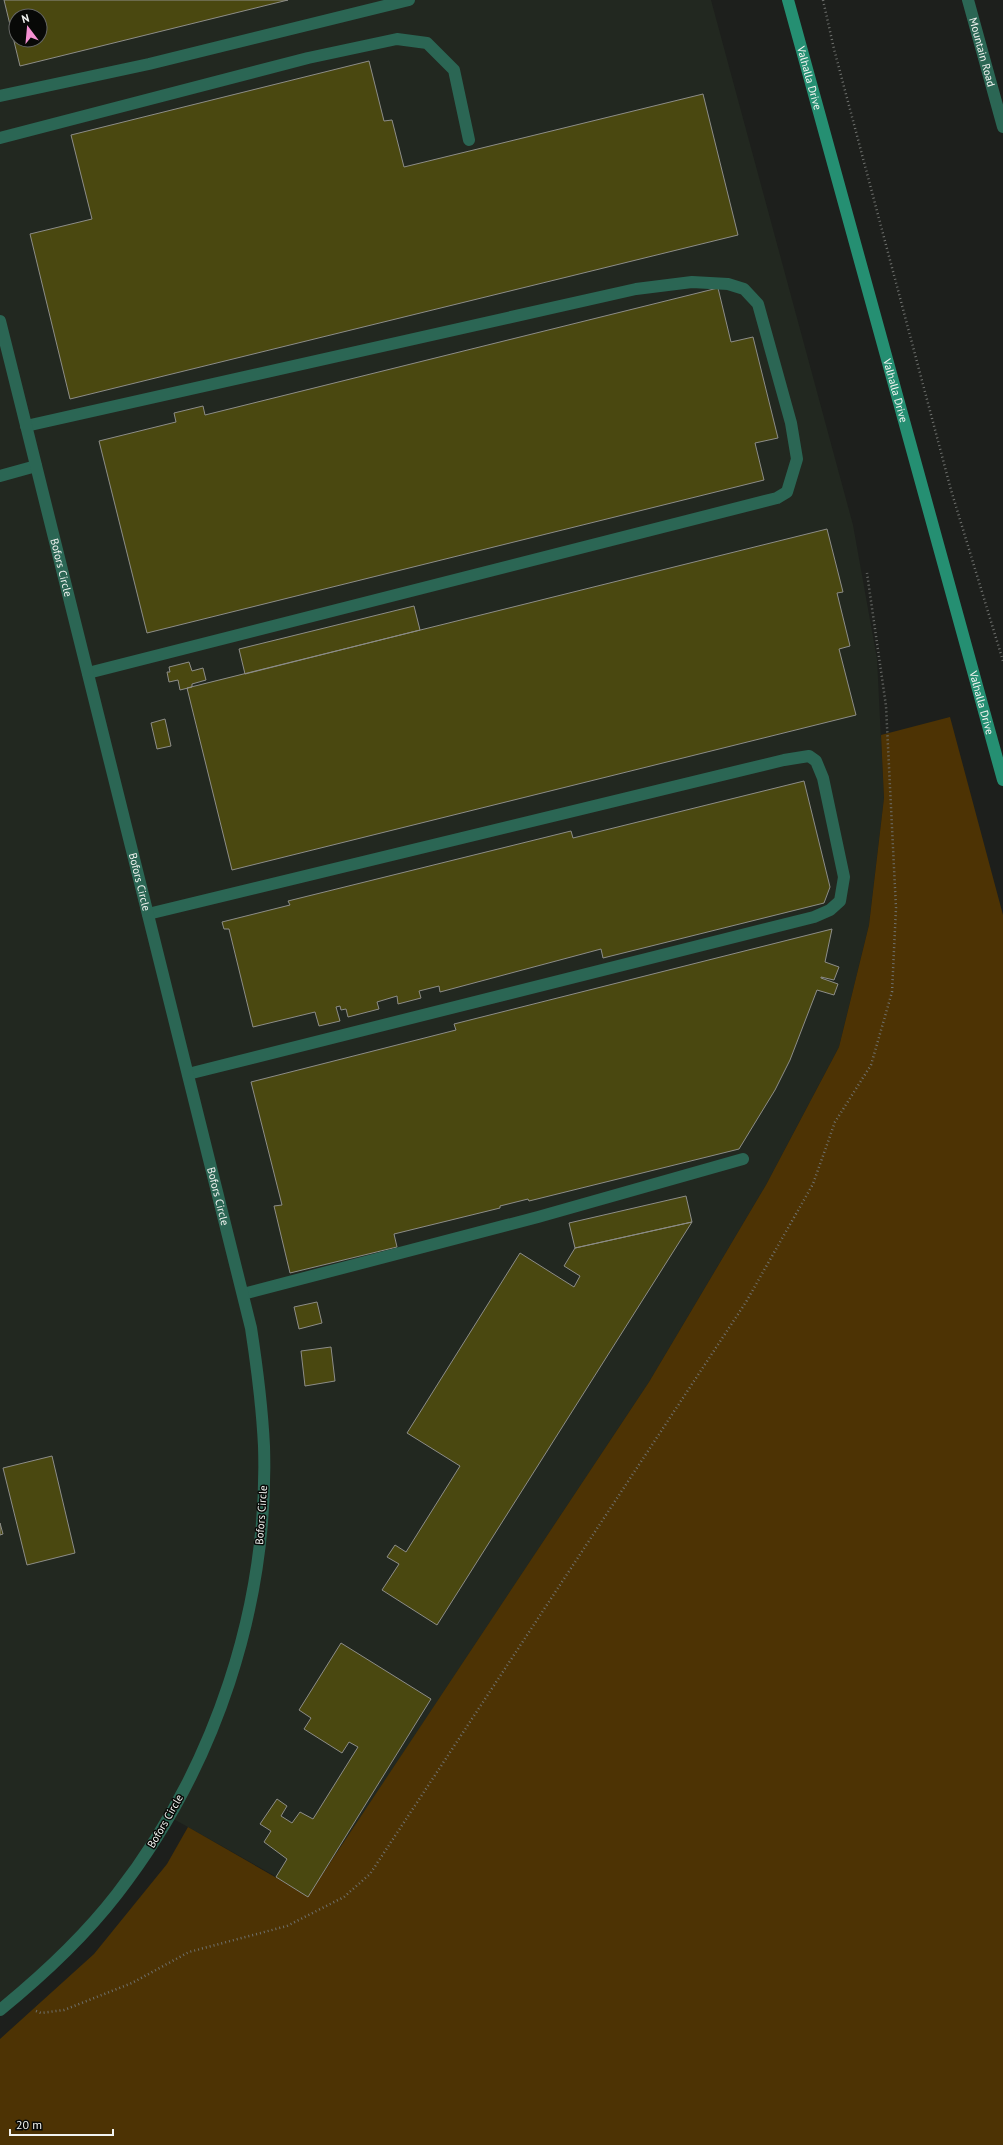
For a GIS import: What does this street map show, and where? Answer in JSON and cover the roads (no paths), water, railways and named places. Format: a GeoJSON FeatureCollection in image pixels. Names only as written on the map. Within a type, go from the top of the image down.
{"type":"FeatureCollection","features":[{"type":"Feature","properties":{"kind":"main road","name":"Valhalla Drive"},"geometry":{"type":"LineString","coordinates":[[788,0],[1003,780]]}},
{"type":"Feature","properties":{"kind":"street"},"geometry":{"type":"LineString","coordinates":[[0,96],[149,64],[409,0]]}},
{"type":"Feature","properties":{"kind":"street","name":"Mountain Road"},"geometry":{"type":"LineString","coordinates":[[968,0],[1003,127]]}},
{"type":"Feature","properties":{"kind":"street"},"geometry":{"type":"LineString","coordinates":[[0,138],[308,58],[397,39],[427,43],[454,70],[469,140]]}},
{"type":"Feature","properties":{"kind":"street"},"geometry":{"type":"LineString","coordinates":[[26,426],[636,289],[692,282],[728,284],[744,288],[758,304],[791,423],[797,459],[787,492],[777,498],[88,673]]}},
{"type":"Feature","properties":{"kind":"street","name":"Bofors Circle"},"geometry":{"type":"LineString","coordinates":[[0,322],[251,1328],[260,1386],[264,1446],[263,1492],[258,1557],[244,1631],[218,1716],[182,1794],[152,1846],[117,1894],[80,1938],[44,1974],[0,2010]]}},
{"type":"Feature","properties":{"kind":"street"},"geometry":{"type":"LineString","coordinates":[[0,476],[36,466]]}},
{"type":"Feature","properties":{"kind":"street"},"geometry":{"type":"LineString","coordinates":[[148,914],[784,760],[809,756],[816,761],[823,778],[844,877],[840,901],[830,910],[814,917],[188,1074]]}},
{"type":"Feature","properties":{"kind":"street"},"geometry":{"type":"LineString","coordinates":[[243,1294],[538,1217],[743,1159]]}}]}
